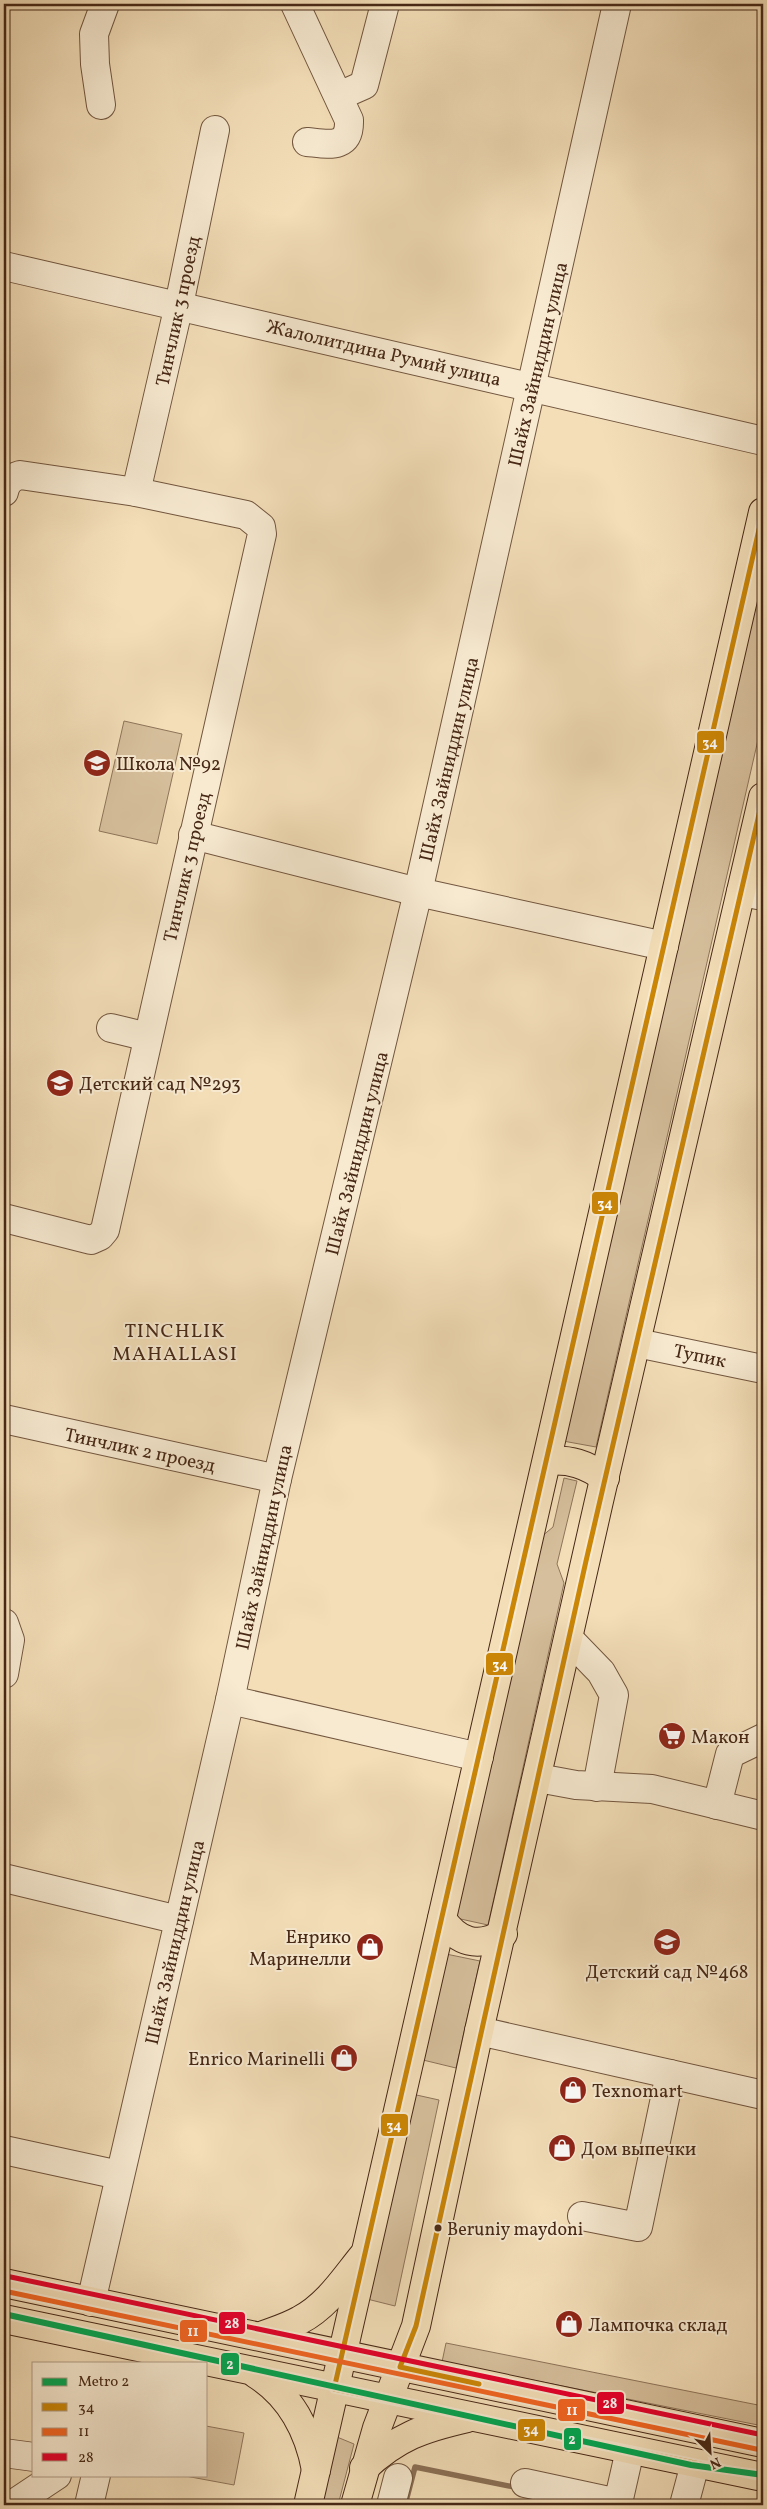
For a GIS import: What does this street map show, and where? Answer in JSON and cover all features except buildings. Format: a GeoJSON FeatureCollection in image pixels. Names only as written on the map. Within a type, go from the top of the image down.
{"type":"FeatureCollection","features":[{"type":"Feature","properties":{"kind":"main road"},"geometry":{"type":"LineString","coordinates":[[308,2505],[763,512]]}},
{"type":"Feature","properties":{"kind":"main road"},"geometry":{"type":"LineString","coordinates":[[356,2505],[364,2468],[416,2326],[479,2031],[503,1934],[605,1478],[637,1343],[752,894],[763,797]]}},
{"type":"Feature","properties":{"kind":"main road"},"geometry":{"type":"LineString","coordinates":[[547,1461],[574,1462],[590,1467],[605,1478]]}},
{"type":"Feature","properties":{"kind":"main road"},"geometry":{"type":"LineString","coordinates":[[442,1919],[454,1934],[469,1942],[487,1941],[503,1934]]}},
{"type":"Feature","properties":{"kind":"main road"},"geometry":{"type":"LineString","coordinates":[[261,2336],[301,2320],[315,2310],[333,2294],[366,2251]]}},
{"type":"Feature","properties":{"kind":"main road"},"geometry":{"type":"LineString","coordinates":[[4,2283],[763,2443]]}},
{"type":"Feature","properties":{"kind":"main road"},"geometry":{"type":"LineString","coordinates":[[4,2319],[135,2355],[185,2362]]}},
{"type":"Feature","properties":{"kind":"main road"},"geometry":{"type":"LineString","coordinates":[[208,2365],[250,2371],[387,2402],[763,2478]]}},
{"type":"Feature","properties":{"kind":"main road"},"geometry":{"type":"LineString","coordinates":[[250,2371],[277,2389],[288,2402],[309,2441],[316,2470]]}},
{"type":"Feature","properties":{"kind":"main road"},"geometry":{"type":"LineString","coordinates":[[364,2468],[380,2453],[422,2429],[467,2418]]}},
{"type":"Feature","properties":{"kind":"street"},"geometry":{"type":"LineString","coordinates":[[101,105],[94,64],[94,34],[105,4]]}},
{"type":"Feature","properties":{"kind":"street"},"geometry":{"type":"LineString","coordinates":[[295,4],[339,96],[348,120],[348,133],[344,139],[331,145],[307,142]]}},
{"type":"Feature","properties":{"kind":"street"},"geometry":{"type":"LineString","coordinates":[[339,96],[364,85],[385,4]]}},
{"type":"Feature","properties":{"kind":"street","name":"Шайх Зайниддин улица"},"geometry":{"type":"LineString","coordinates":[[91,2302],[230,1700],[277,1479],[418,892],[617,4]]}},
{"type":"Feature","properties":{"kind":"street","name":"Тинчлик 3 проезд"},"geometry":{"type":"LineString","coordinates":[[136,492],[179,305],[215,130]]}},
{"type":"Feature","properties":{"kind":"street","name":"Жалолитдина Румий улица"},"geometry":{"type":"LineString","coordinates":[[4,266],[763,440]]}},
{"type":"Feature","properties":{"kind":"street","name":"Тинчлик 3 проезд"},"geometry":{"type":"LineString","coordinates":[[4,492],[6,485],[12,478],[20,475],[136,492],[246,515],[261,527],[262,534],[105,1230],[100,1236],[91,1240],[4,1218]]}},
{"type":"Feature","properties":{"kind":"street"},"geometry":{"type":"LineString","coordinates":[[193,835],[418,892],[664,946]]}},
{"type":"Feature","properties":{"kind":"street"},"geometry":{"type":"LineString","coordinates":[[111,1028],[148,1037]]}},
{"type":"Feature","properties":{"kind":"street","name":"Тупик"},"geometry":{"type":"LineString","coordinates":[[637,1343],[763,1368]]}},
{"type":"Feature","properties":{"kind":"street","name":"Тинчлик 2 проезд"},"geometry":{"type":"LineString","coordinates":[[4,1419],[277,1479]]}},
{"type":"Feature","properties":{"kind":"street"},"geometry":{"type":"LineString","coordinates":[[4,1623],[10,1640],[4,1674]]}},
{"type":"Feature","properties":{"kind":"street"},"geometry":{"type":"LineString","coordinates":[[569,1638],[601,1672],[614,1696],[597,1786]]}},
{"type":"Feature","properties":{"kind":"street"},"geometry":{"type":"LineString","coordinates":[[230,1700],[479,1757]]}},
{"type":"Feature","properties":{"kind":"street"},"geometry":{"type":"LineString","coordinates":[[717,1805],[730,1754],[763,1738]]}},
{"type":"Feature","properties":{"kind":"street"},"geometry":{"type":"LineString","coordinates":[[538,1778],[597,1786],[652,1789],[763,1816]]}},
{"type":"Feature","properties":{"kind":"street"},"geometry":{"type":"LineString","coordinates":[[4,1878],[179,1920]]}},
{"type":"Feature","properties":{"kind":"street"},"geometry":{"type":"LineString","coordinates":[[479,2031],[763,2095]]}},
{"type":"Feature","properties":{"kind":"street"},"geometry":{"type":"LineString","coordinates":[[582,2216],[638,2227],[670,2074]]}},
{"type":"Feature","properties":{"kind":"street"},"geometry":{"type":"LineString","coordinates":[[4,2150],[119,2175]]}},
{"type":"Feature","properties":{"kind":"street"},"geometry":{"type":"LineString","coordinates":[[525,2483],[625,2504],[630,2450]]}},
{"type":"Feature","properties":{"kind":"street"},"geometry":{"type":"LineString","coordinates":[[4,2452],[32,2457]]}},
{"type":"Feature","properties":{"kind":"street"},"geometry":{"type":"LineString","coordinates":[[684,2505],[695,2464]]}},
{"type":"Feature","properties":{"kind":"street"},"geometry":{"type":"LineString","coordinates":[[12,2505],[56,2476]]}},
{"type":"Feature","properties":{"kind":"street"},"geometry":{"type":"LineString","coordinates":[[90,2505],[96,2476]]}},
{"type":"Feature","properties":{"kind":"street"},"geometry":{"type":"LineString","coordinates":[[392,2505],[398,2478]]}},
{"type":"Feature","properties":{"kind":"shaded area"},"geometry":{"type":"Polygon","coordinates":[[[763,572],[763,718],[596,1447],[563,1441],[763,572]]]}},
{"type":"Feature","properties":{"kind":"shaded area"},"geometry":{"type":"Polygon","coordinates":[[[124,721],[182,734],[157,844],[99,831],[124,721]]]}},
{"type":"Feature","properties":{"kind":"shaded area"},"geometry":{"type":"Polygon","coordinates":[[[564,1478],[577,1481],[557,1564],[564,1583],[488,1925],[456,1918],[541,1537],[553,1527],[564,1478]]]}},
{"type":"Feature","properties":{"kind":"shaded area"},"geometry":{"type":"Polygon","coordinates":[[[446,1954],[480,1961],[456,2068],[423,2060],[446,1954]]]}},
{"type":"Feature","properties":{"kind":"shaded area"},"geometry":{"type":"Polygon","coordinates":[[[412,2094],[439,2100],[395,2306],[367,2299],[412,2094]]]}},
{"type":"Feature","properties":{"kind":"shaded area"},"geometry":{"type":"Polygon","coordinates":[[[446,2343],[763,2406],[763,2426],[442,2362],[446,2343]]]}},
{"type":"Feature","properties":{"kind":"shaded area"},"geometry":{"type":"Polygon","coordinates":[[[208,2426],[244,2433],[234,2485],[185,2476],[208,2476],[208,2426]]]}},
{"type":"Feature","properties":{"kind":"shaded area"},"geometry":{"type":"Polygon","coordinates":[[[337,2437],[354,2444],[338,2505],[322,2505],[337,2437]]]}},
{"type":"Feature","properties":{"kind":"waterway"},"geometry":{"type":"LineString","coordinates":[[405,2505],[415,2467],[519,2488]]}},
{"type":"Feature","properties":{"kind":"metro line","name":"2"},"geometry":{"type":"LineString","coordinates":[[4,2314],[691,2465],[763,2475]]}},
{"type":"Feature","properties":{"kind":"transit line","name":"34"},"geometry":{"type":"LineString","coordinates":[[763,512],[334,2389],[763,2477]]}},
{"type":"Feature","properties":{"kind":"transit line","name":"34"},"geometry":{"type":"LineString","coordinates":[[479,2384],[400,2367],[416,2326],[586,1561],[763,797]]}},
{"type":"Feature","properties":{"kind":"transit line","name":"28"},"geometry":{"type":"LineString","coordinates":[[6,2276],[763,2435]]}},
{"type":"Feature","properties":{"kind":"transit line","name":"11"},"geometry":{"type":"LineString","coordinates":[[4,2291],[761,2450]]}},
{"type":"Feature","properties":{"kind":"place","name":"Школа №92"},"geometry":{"type":"Point","coordinates":[97,763]}},
{"type":"Feature","properties":{"kind":"place","name":"Детский сад №293"},"geometry":{"type":"Point","coordinates":[60,1083]}},
{"type":"Feature","properties":{"kind":"place","name":"Макон"},"geometry":{"type":"Point","coordinates":[672,1736]}},
{"type":"Feature","properties":{"kind":"place","name":"Детский сад №468"},"geometry":{"type":"Point","coordinates":[667,1942]}},
{"type":"Feature","properties":{"kind":"place","name":"Енрико Маринелли"},"geometry":{"type":"Point","coordinates":[370,1947]}},
{"type":"Feature","properties":{"kind":"place","name":"Enrico Marinelli"},"geometry":{"type":"Point","coordinates":[344,2058]}},
{"type":"Feature","properties":{"kind":"place","name":"Texnomart"},"geometry":{"type":"Point","coordinates":[573,2090]}},
{"type":"Feature","properties":{"kind":"place","name":"Дом выпечки"},"geometry":{"type":"Point","coordinates":[562,2148]}},
{"type":"Feature","properties":{"kind":"place","name":"Beruniy maydoni"},"geometry":{"type":"Point","coordinates":[438,2228]}},
{"type":"Feature","properties":{"kind":"place","name":"Лампочка склад"},"geometry":{"type":"Point","coordinates":[569,2324]}},
{"type":"Feature","properties":{"kind":"district","name":"TINCHLIK MAHALLASI"},"geometry":{"type":"Point","coordinates":[175,1342]}}]}
